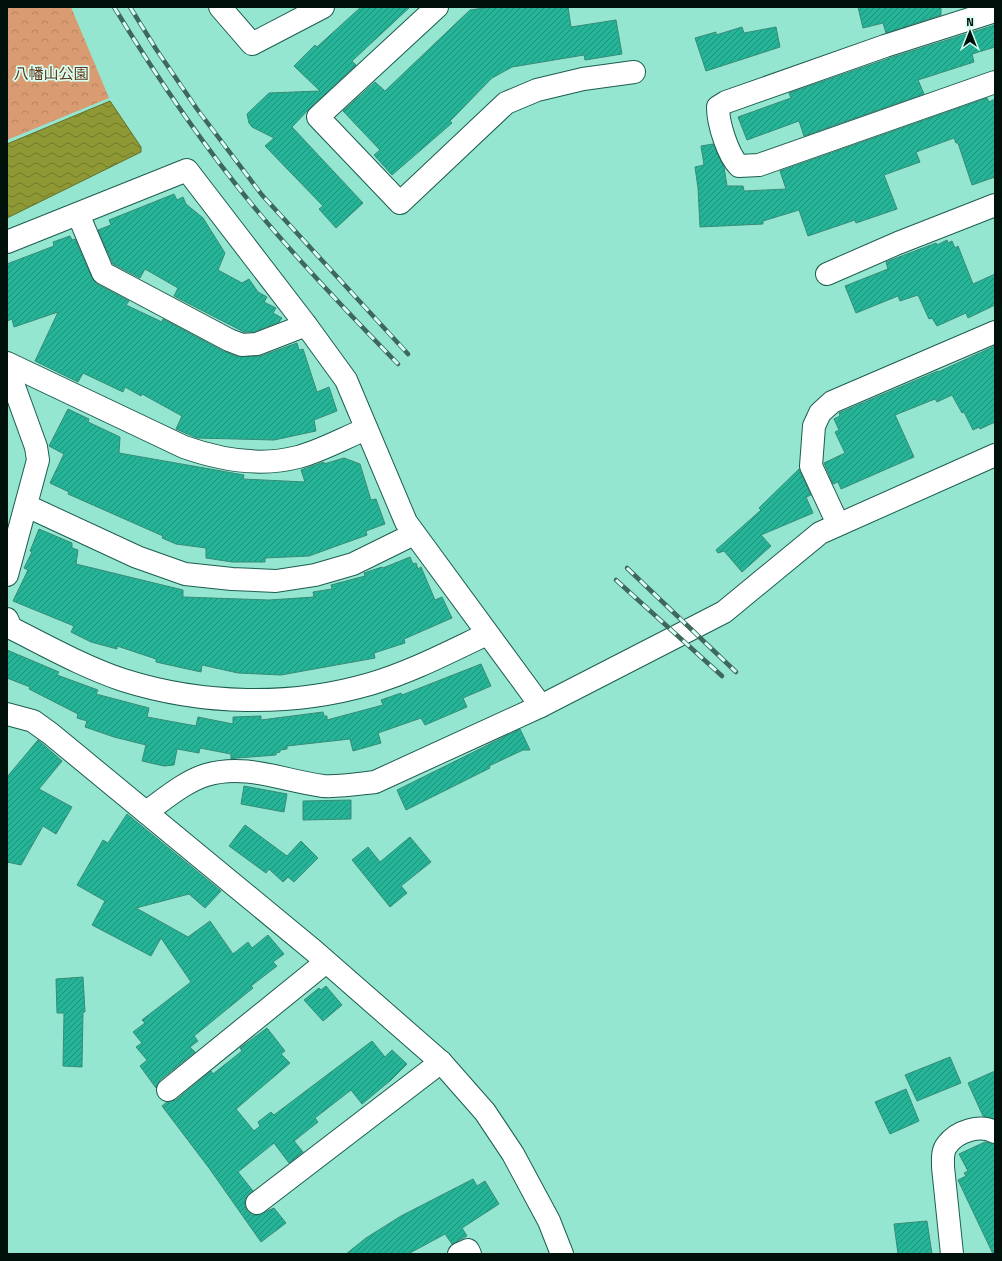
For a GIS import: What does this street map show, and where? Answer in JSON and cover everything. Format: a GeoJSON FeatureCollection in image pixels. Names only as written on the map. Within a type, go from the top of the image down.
{"type":"FeatureCollection","features":[{"type":"Feature","properties":{"kind":"street"},"geometry":{"type":"LineString","coordinates":[[220,7],[252,44],[324,7]]}},
{"type":"Feature","properties":{"kind":"street"},"geometry":{"type":"LineString","coordinates":[[437,7],[318,118],[400,203],[506,103],[537,90],[583,79],[634,72]]}},
{"type":"Feature","properties":{"kind":"street"},"geometry":{"type":"LineString","coordinates":[[995,11],[885,46],[726,102],[718,107],[718,116],[733,159],[739,166],[759,165],[995,82]]}},
{"type":"Feature","properties":{"kind":"street"},"geometry":{"type":"LineString","coordinates":[[7,242],[187,170],[306,325],[346,380],[406,522],[487,634],[542,706]]}},
{"type":"Feature","properties":{"kind":"street"},"geometry":{"type":"LineString","coordinates":[[827,274],[898,243],[995,205]]}},
{"type":"Feature","properties":{"kind":"street"},"geometry":{"type":"LineString","coordinates":[[78,214],[103,273],[229,340],[242,345],[257,344],[306,325]]}},
{"type":"Feature","properties":{"kind":"street"},"geometry":{"type":"LineString","coordinates":[[838,524],[811,466],[814,426],[820,413],[832,402],[995,332]]}},
{"type":"Feature","properties":{"kind":"street"},"geometry":{"type":"LineString","coordinates":[[7,362],[184,447],[204,454],[231,460],[273,462],[299,457],[366,429]]}},
{"type":"Feature","properties":{"kind":"street"},"geometry":{"type":"LineString","coordinates":[[7,368],[36,447],[38,460],[27,506],[7,575]]}},
{"type":"Feature","properties":{"kind":"street"},"geometry":{"type":"LineString","coordinates":[[146,812],[184,786],[205,775],[227,771],[250,771],[325,786],[375,782],[542,706],[724,612],[820,533],[995,455]]}},
{"type":"Feature","properties":{"kind":"street"},"geometry":{"type":"LineString","coordinates":[[27,506],[137,557],[185,574],[232,579],[276,581],[315,575],[353,564],[414,534]]}},
{"type":"Feature","properties":{"kind":"street"},"geometry":{"type":"LineString","coordinates":[[7,619],[11,628],[66,656],[123,680],[184,695],[257,700],[332,693],[370,684],[405,672],[487,634]]}},
{"type":"Feature","properties":{"kind":"street"},"geometry":{"type":"LineString","coordinates":[[7,714],[33,721],[51,734],[326,962],[441,1062],[485,1112],[513,1154],[549,1221],[562,1254]]}},
{"type":"Feature","properties":{"kind":"street"},"geometry":{"type":"LineString","coordinates":[[168,1090],[326,962]]}},
{"type":"Feature","properties":{"kind":"street"},"geometry":{"type":"LineString","coordinates":[[257,1203],[441,1062]]}},
{"type":"Feature","properties":{"kind":"street"},"geometry":{"type":"LineString","coordinates":[[952,1254],[943,1167],[943,1156],[946,1146],[954,1138],[964,1132],[978,1128],[995,1132]]}},
{"type":"Feature","properties":{"kind":"street"},"geometry":{"type":"LineString","coordinates":[[459,1254],[468,1250],[470,1254]]}},
{"type":"Feature","properties":{"kind":"green space","name":"八幡山公園"},"geometry":{"type":"Polygon","coordinates":[[[7,7],[71,7],[109,98],[7,140],[7,7]]]}},
{"type":"Feature","properties":{"kind":"water"},"geometry":{"type":"Polygon","coordinates":[[[110,101],[141,147],[141,152],[7,218],[7,144],[110,101]]]}},
{"type":"Feature","properties":{"kind":"building"},"geometry":{"type":"Polygon","coordinates":[[[361,7],[410,7],[352,61],[356,65],[292,127],[363,203],[336,228],[319,209],[323,206],[265,146],[274,138],[252,127],[249,123],[247,114],[269,93],[320,91],[294,66],[315,45],[317,47],[361,7]]]}},
{"type":"Feature","properties":{"kind":"building"},"geometry":{"type":"Polygon","coordinates":[[[491,7],[568,7],[571,27],[616,20],[622,54],[585,60],[584,55],[512,67],[492,78],[450,121],[452,123],[392,175],[374,155],[380,150],[343,111],[375,82],[385,91],[470,10],[491,7]]]}},
{"type":"Feature","properties":{"kind":"building"},"geometry":{"type":"Polygon","coordinates":[[[858,7],[937,7],[941,8],[941,15],[886,33],[883,23],[863,28],[858,7]]]}},
{"type":"Feature","properties":{"kind":"building"},"geometry":{"type":"Polygon","coordinates":[[[995,25],[995,47],[972,54],[974,62],[918,80],[924,94],[804,136],[799,121],[747,140],[738,117],[791,98],[789,93],[893,57],[995,25]]]}},
{"type":"Feature","properties":{"kind":"building"},"geometry":{"type":"Polygon","coordinates":[[[742,27],[744,33],[776,27],[780,47],[706,71],[695,38],[716,32],[716,35],[742,27]]]}},
{"type":"Feature","properties":{"kind":"building"},"geometry":{"type":"Polygon","coordinates":[[[987,98],[989,102],[995,99],[995,177],[972,185],[958,143],[956,143],[954,138],[916,152],[920,162],[884,175],[897,209],[856,223],[855,220],[808,236],[799,210],[763,221],[763,224],[700,227],[698,188],[695,167],[704,165],[701,146],[713,144],[724,167],[727,186],[743,186],[744,191],[786,189],[780,171],[987,98]]]}},
{"type":"Feature","properties":{"kind":"building"},"geometry":{"type":"Polygon","coordinates":[[[174,194],[177,200],[183,197],[186,204],[203,218],[225,253],[218,270],[242,283],[249,279],[258,292],[267,297],[264,302],[276,308],[273,313],[282,318],[279,322],[254,332],[244,332],[174,296],[178,288],[145,269],[140,278],[113,264],[98,230],[111,225],[109,220],[174,194]]]}},
{"type":"Feature","properties":{"kind":"building"},"geometry":{"type":"Polygon","coordinates":[[[70,236],[72,240],[75,239],[92,278],[97,284],[129,301],[126,305],[162,322],[163,319],[223,351],[238,357],[261,356],[297,343],[299,350],[303,349],[317,392],[329,387],[337,411],[314,420],[316,431],[274,440],[197,438],[176,429],[182,416],[142,394],[141,396],[125,387],[123,392],[83,373],[78,382],[35,361],[58,312],[14,327],[12,319],[7,321],[7,264],[54,246],[53,242],[70,236]]]}},
{"type":"Feature","properties":{"kind":"building"},"geometry":{"type":"Polygon","coordinates":[[[947,240],[948,243],[952,241],[955,248],[958,246],[973,284],[995,274],[995,305],[968,318],[966,313],[937,326],[932,318],[929,319],[918,295],[900,301],[898,296],[856,313],[845,286],[888,269],[886,262],[936,243],[937,245],[947,240]]]}},
{"type":"Feature","properties":{"kind":"building"},"geometry":{"type":"Polygon","coordinates":[[[995,346],[995,422],[980,429],[979,427],[973,430],[964,412],[962,413],[952,395],[937,402],[935,399],[895,415],[914,457],[841,489],[838,482],[833,484],[824,463],[845,453],[835,432],[839,430],[834,419],[840,416],[839,413],[938,372],[995,346]]]}},
{"type":"Feature","properties":{"kind":"building"},"geometry":{"type":"Polygon","coordinates":[[[68,409],[89,419],[88,422],[120,437],[119,453],[244,475],[243,479],[305,482],[301,470],[324,462],[324,464],[344,458],[360,464],[371,500],[376,499],[385,524],[366,531],[367,535],[309,556],[265,558],[265,562],[232,562],[206,558],[206,548],[176,544],[162,538],[163,536],[68,494],[69,492],[50,483],[64,454],[49,446],[68,409]]]}},
{"type":"Feature","properties":{"kind":"building"},"geometry":{"type":"Polygon","coordinates":[[[799,469],[811,495],[806,497],[813,513],[761,535],[771,546],[742,572],[724,551],[718,553],[716,550],[761,510],[759,508],[799,469]]]}},
{"type":"Feature","properties":{"kind":"building"},"geometry":{"type":"Polygon","coordinates":[[[39,529],[72,543],[72,548],[78,550],[76,564],[183,590],[183,597],[269,600],[314,597],[313,592],[332,589],[331,585],[365,576],[364,573],[382,567],[383,568],[410,557],[413,564],[416,563],[418,569],[421,567],[435,600],[442,597],[452,618],[404,639],[405,643],[374,653],[375,658],[281,675],[238,673],[202,665],[201,672],[156,662],[156,659],[117,646],[117,649],[91,642],[71,632],[74,626],[13,601],[28,570],[24,568],[32,552],[30,551],[39,529]]]}},
{"type":"Feature","properties":{"kind":"building"},"geometry":{"type":"Polygon","coordinates":[[[7,650],[59,672],[57,675],[98,690],[96,694],[149,708],[147,717],[196,726],[198,717],[233,724],[233,717],[261,716],[261,720],[323,712],[324,716],[327,716],[327,720],[383,705],[381,700],[401,693],[402,695],[481,664],[491,686],[463,698],[467,707],[425,725],[421,718],[378,733],[381,743],[353,751],[350,739],[287,746],[287,749],[280,750],[280,752],[276,753],[276,755],[231,759],[231,754],[200,748],[199,753],[177,749],[174,765],[164,766],[142,761],[146,745],[114,737],[85,727],[87,721],[77,718],[78,714],[29,689],[30,687],[7,678],[7,650]]]}},
{"type":"Feature","properties":{"kind":"building"},"geometry":{"type":"Polygon","coordinates":[[[520,729],[530,750],[523,750],[489,766],[490,768],[406,810],[397,790],[520,729]]]}},
{"type":"Feature","properties":{"kind":"building"},"geometry":{"type":"Polygon","coordinates":[[[38,740],[62,761],[39,789],[72,807],[56,834],[43,826],[21,865],[7,862],[7,777],[38,740]]]}},
{"type":"Feature","properties":{"kind":"building"},"geometry":{"type":"Polygon","coordinates":[[[244,786],[287,794],[284,812],[241,804],[244,786]]]}},
{"type":"Feature","properties":{"kind":"building"},"geometry":{"type":"Polygon","coordinates":[[[351,800],[351,819],[303,820],[303,801],[351,800]]]}},
{"type":"Feature","properties":{"kind":"building"},"geometry":{"type":"Polygon","coordinates":[[[127,814],[221,891],[205,908],[189,894],[136,908],[188,937],[210,921],[233,954],[248,942],[252,948],[268,935],[284,954],[273,962],[277,966],[251,986],[253,988],[194,1036],[198,1041],[190,1047],[195,1052],[160,1080],[156,1088],[140,1066],[147,1060],[136,1047],[142,1043],[133,1032],[145,1023],[142,1020],[191,982],[161,938],[151,956],[92,925],[105,901],[77,885],[103,840],[108,843],[127,814]]]}},
{"type":"Feature","properties":{"kind":"building"},"geometry":{"type":"Polygon","coordinates":[[[245,825],[287,856],[301,841],[318,858],[294,882],[288,877],[283,882],[269,869],[266,873],[229,846],[245,825]]]}},
{"type":"Feature","properties":{"kind":"building"},"geometry":{"type":"Polygon","coordinates":[[[410,837],[431,862],[401,886],[407,893],[390,907],[352,860],[368,847],[380,862],[410,837]]]}},
{"type":"Feature","properties":{"kind":"building"},"geometry":{"type":"Polygon","coordinates":[[[83,977],[85,1012],[83,1012],[82,1067],[63,1066],[64,1013],[57,1013],[56,979],[83,977]]]}},
{"type":"Feature","properties":{"kind":"building"},"geometry":{"type":"Polygon","coordinates":[[[326,986],[342,1005],[323,1021],[304,1000],[319,988],[321,990],[326,986]]]}},
{"type":"Feature","properties":{"kind":"building"},"geometry":{"type":"Polygon","coordinates":[[[267,1028],[285,1051],[281,1054],[290,1063],[236,1109],[254,1131],[260,1126],[258,1122],[271,1112],[274,1115],[372,1041],[385,1057],[392,1050],[407,1064],[391,1080],[362,1104],[351,1090],[315,1118],[318,1122],[294,1141],[303,1152],[289,1163],[274,1143],[238,1172],[253,1191],[245,1199],[247,1211],[253,1215],[258,1215],[274,1208],[286,1223],[261,1242],[209,1168],[162,1106],[167,1102],[176,1100],[211,1071],[213,1074],[242,1051],[240,1048],[267,1028]]]}},
{"type":"Feature","properties":{"kind":"building"},"geometry":{"type":"Polygon","coordinates":[[[950,1057],[961,1083],[917,1101],[905,1075],[950,1057]]]}},
{"type":"Feature","properties":{"kind":"building"},"geometry":{"type":"Polygon","coordinates":[[[995,1071],[995,1119],[983,1116],[968,1083],[995,1071]]]}},
{"type":"Feature","properties":{"kind":"building"},"geometry":{"type":"Polygon","coordinates":[[[906,1089],[919,1121],[890,1134],[875,1102],[906,1089]]]}},
{"type":"Feature","properties":{"kind":"building"},"geometry":{"type":"Polygon","coordinates":[[[985,1142],[995,1144],[995,1254],[993,1254],[958,1180],[966,1176],[964,1173],[968,1171],[959,1154],[985,1142]]]}},
{"type":"Feature","properties":{"kind":"building"},"geometry":{"type":"Polygon","coordinates":[[[473,1179],[477,1186],[485,1181],[499,1204],[462,1228],[467,1236],[452,1244],[445,1234],[408,1254],[346,1254],[366,1238],[401,1216],[473,1179]]]}},
{"type":"Feature","properties":{"kind":"building"},"geometry":{"type":"Polygon","coordinates":[[[927,1221],[932,1254],[898,1254],[894,1224],[927,1221]]]}},
{"type":"Feature","properties":{"kind":"railway"},"geometry":{"type":"LineString","coordinates":[[114,7],[170,95],[211,152],[253,206],[351,316],[398,364]]}},
{"type":"Feature","properties":{"kind":"railway"},"geometry":{"type":"LineString","coordinates":[[130,7],[156,49],[197,109],[262,195],[408,354]]}},
{"type":"Feature","properties":{"kind":"railway"},"geometry":{"type":"LineString","coordinates":[[627,568],[736,672]]}},
{"type":"Feature","properties":{"kind":"railway"},"geometry":{"type":"LineString","coordinates":[[616,580],[722,676]]}}]}
